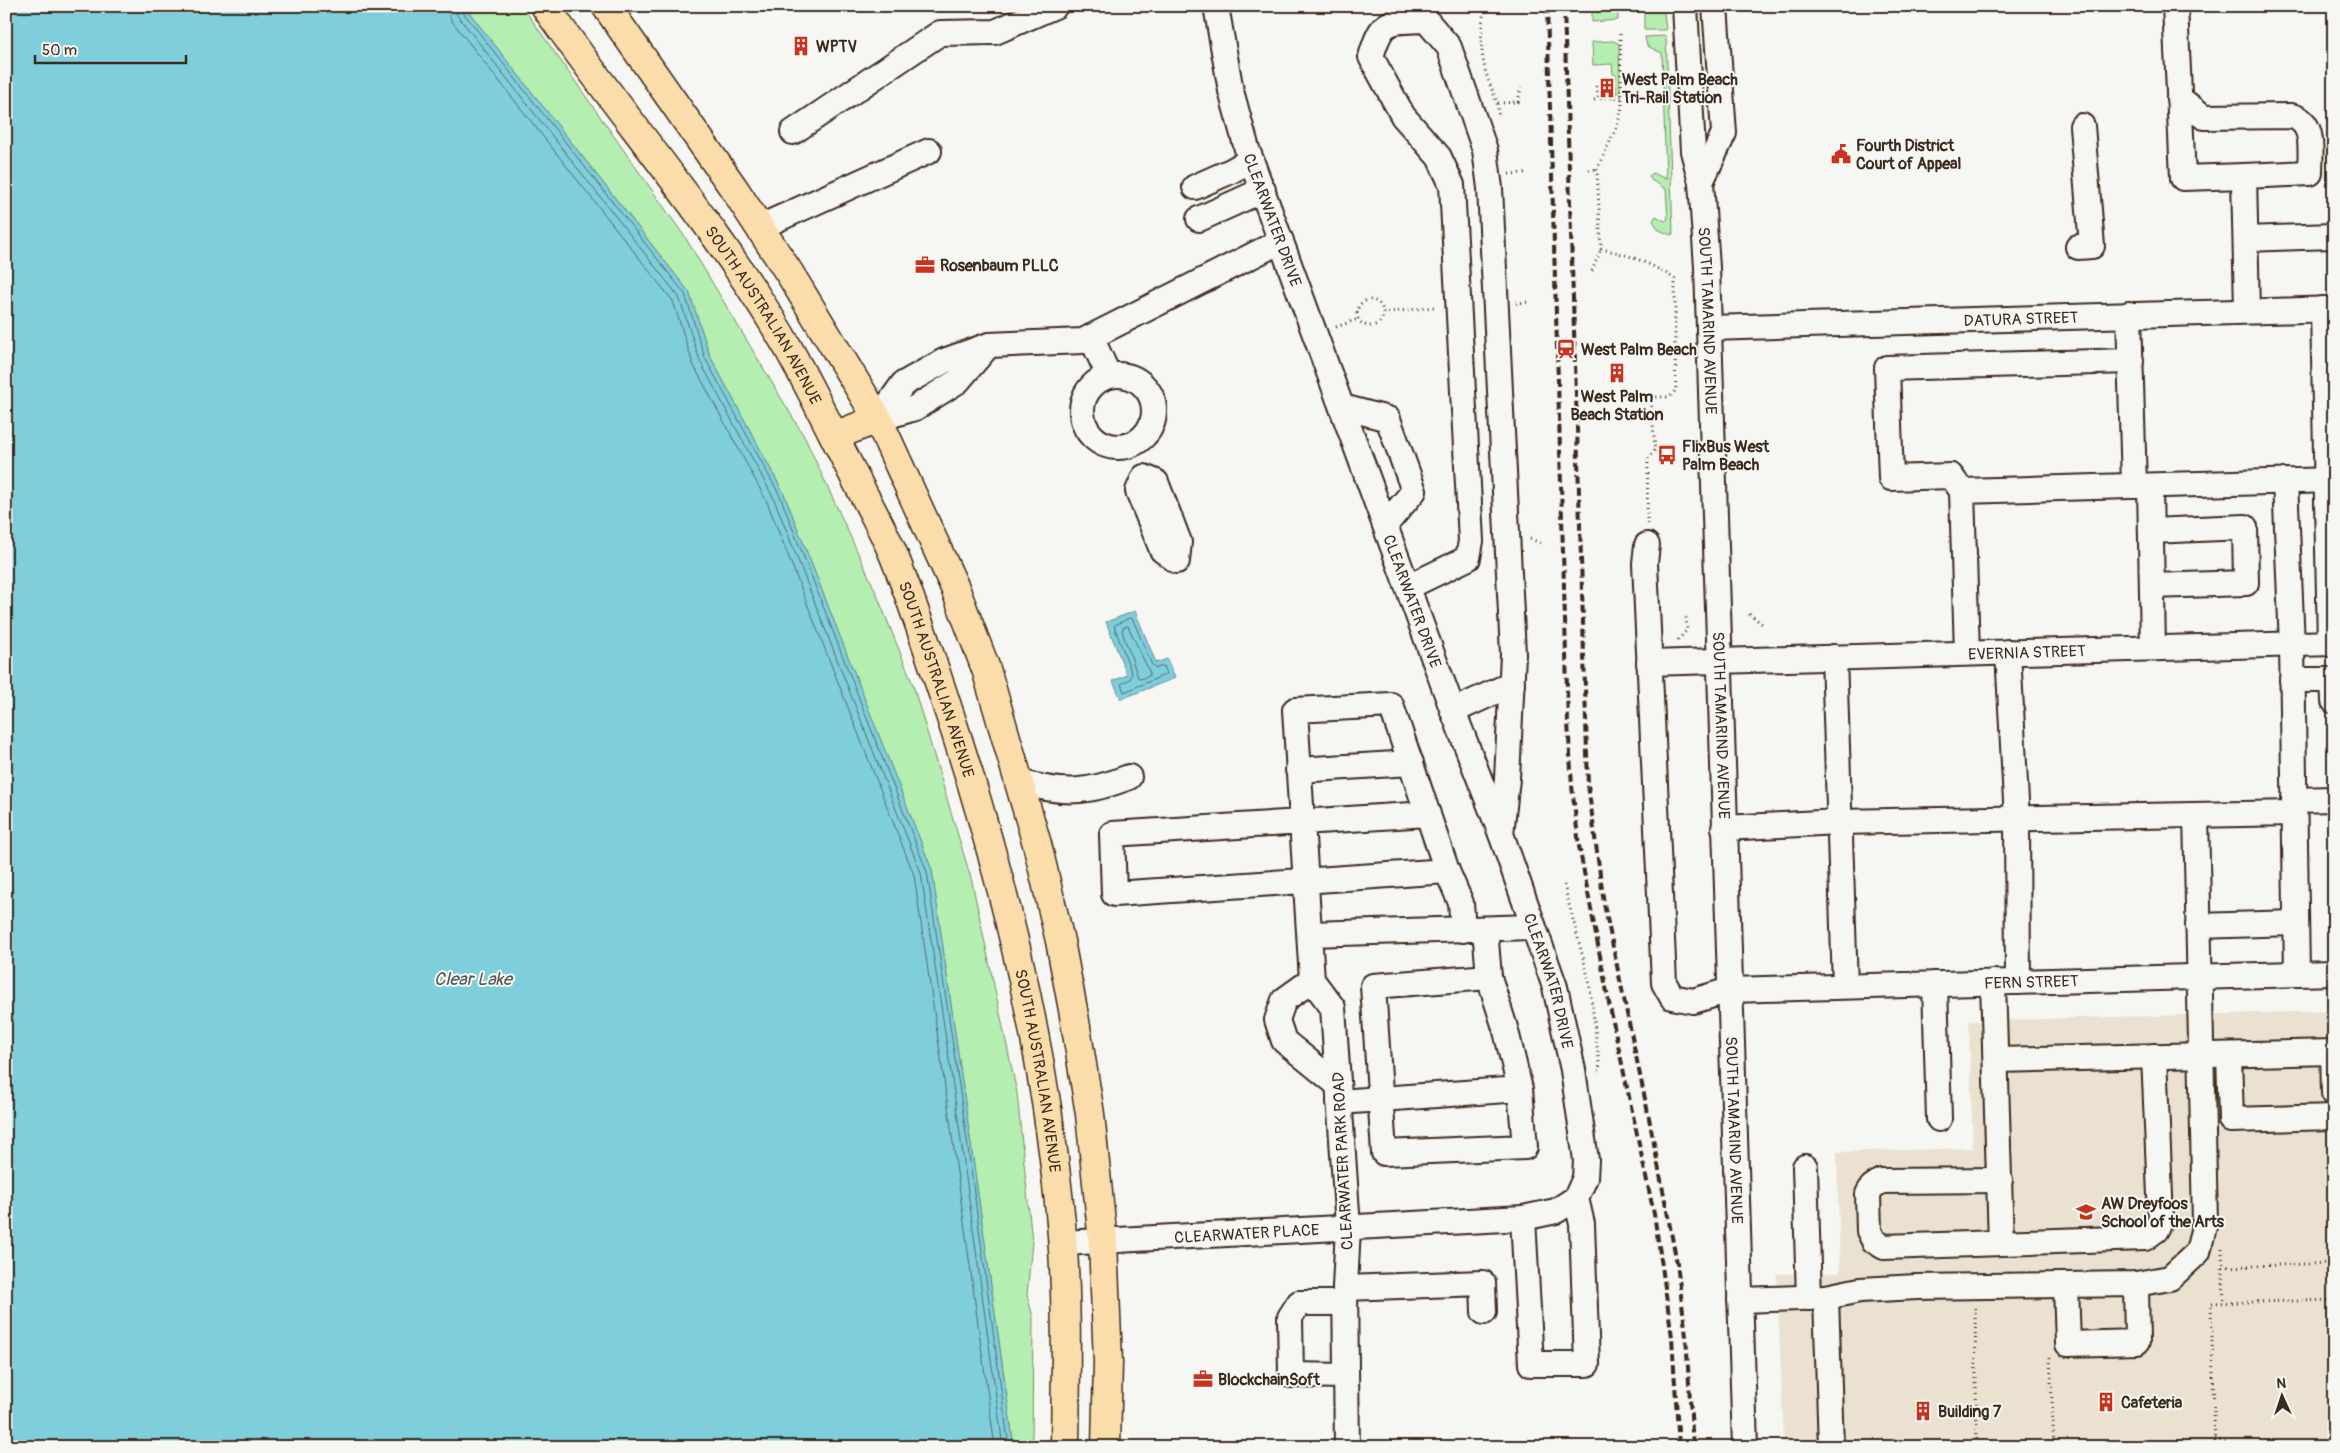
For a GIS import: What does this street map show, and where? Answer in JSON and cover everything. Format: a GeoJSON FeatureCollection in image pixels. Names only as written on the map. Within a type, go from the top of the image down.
{"type":"FeatureCollection","features":[{"type":"Feature","properties":{"kind":"main road","name":"SOUTH AUSTRALIAN AVENUE"},"geometry":{"type":"LineString","coordinates":[[545,6],[675,179],[737,266],[786,346],[834,436],[893,554],[954,726],[987,835],[1008,910],[1028,1000],[1059,1198],[1063,1243],[1066,1348],[1065,1447]]}},
{"type":"Feature","properties":{"kind":"main road"},"geometry":{"type":"LineString","coordinates":[[606,6],[760,227],[878,419],[951,579],[986,669],[1036,844],[1060,941],[1090,1114],[1103,1242],[1108,1362],[1106,1447]]}},
{"type":"Feature","properties":{"kind":"main road"},"geometry":{"type":"LineString","coordinates":[[834,436],[878,419]]}},
{"type":"Feature","properties":{"kind":"street"},"geometry":{"type":"LineString","coordinates":[[793,132],[940,33],[995,32],[1055,6]]}},
{"type":"Feature","properties":{"kind":"street","name":"CLEARWATER DRIVE"},"geometry":{"type":"LineString","coordinates":[[1216,6],[1231,91],[1251,160],[1453,711],[1501,834],[1555,987],[1573,1070],[1586,1160],[1585,1178],[1576,1198]]}},
{"type":"Feature","properties":{"kind":"street","name":"SOUTH TAMARIND AVENUE"},"geometry":{"type":"LineString","coordinates":[[1685,6],[1694,151],[1700,182],[1709,328],[1745,1447]]}},
{"type":"Feature","properties":{"kind":"street"},"geometry":{"type":"LineString","coordinates":[[1697,6],[1720,63]]}},
{"type":"Feature","properties":{"kind":"street"},"geometry":{"type":"LineString","coordinates":[[1700,182],[1724,133],[1715,6]]}},
{"type":"Feature","properties":{"kind":"street"},"geometry":{"type":"LineString","coordinates":[[2175,6],[2179,98],[2183,178],[2310,173],[2310,136],[2306,124],[2302,120],[2291,116],[2204,117],[2179,98]]}},
{"type":"Feature","properties":{"kind":"street"},"geometry":{"type":"LineString","coordinates":[[1408,587],[1468,558],[1471,541],[1452,185],[1439,157],[1403,116],[1371,57],[1378,32],[1390,23],[1426,20],[1448,47],[1485,150],[1490,188],[1514,654],[1507,779],[1501,834]]}},
{"type":"Feature","properties":{"kind":"street"},"geometry":{"type":"LineString","coordinates":[[2078,247],[2092,246],[2082,126]]}},
{"type":"Feature","properties":{"kind":"street"},"geometry":{"type":"LineString","coordinates":[[760,227],[929,151]]}},
{"type":"Feature","properties":{"kind":"street"},"geometry":{"type":"LineString","coordinates":[[1196,187],[1251,160]]}},
{"type":"Feature","properties":{"kind":"street"},"geometry":{"type":"LineString","coordinates":[[2244,176],[2247,310]]}},
{"type":"Feature","properties":{"kind":"street"},"geometry":{"type":"LineString","coordinates":[[1199,219],[1263,190]]}},
{"type":"Feature","properties":{"kind":"street"},"geometry":{"type":"LineString","coordinates":[[2246,239],[2334,236]]}},
{"type":"Feature","properties":{"kind":"street"},"geometry":{"type":"LineString","coordinates":[[878,419],[903,384],[944,361],[989,344],[1083,341],[1281,241]]}},
{"type":"Feature","properties":{"kind":"street"},"geometry":{"type":"LineString","coordinates":[[2328,309],[2332,644]]}},
{"type":"Feature","properties":{"kind":"street","name":"DATURA STREET"},"geometry":{"type":"LineString","coordinates":[[1709,328],[2328,309]]}},
{"type":"Feature","properties":{"kind":"street"},"geometry":{"type":"LineString","coordinates":[[2129,314],[2130,362],[2142,486],[2151,531],[2153,648]]}},
{"type":"Feature","properties":{"kind":"street"},"geometry":{"type":"LineString","coordinates":[[1091,337],[1109,376]]}},
{"type":"Feature","properties":{"kind":"street"},"geometry":{"type":"LineString","coordinates":[[1967,653],[1962,492],[1951,476],[1891,478],[1887,368],[2130,362]]}},
{"type":"Feature","properties":{"kind":"street"},"geometry":{"type":"LineString","coordinates":[[1120,375],[1132,378],[1142,384],[1150,393],[1154,410],[1152,427],[1145,437],[1135,444],[1124,448],[1106,445],[1091,436],[1084,426],[1083,401],[1089,390],[1098,381],[1109,376],[1120,375]]}},
{"type":"Feature","properties":{"kind":"street"},"geometry":{"type":"LineString","coordinates":[[1343,407],[1388,418],[1414,491],[1386,524]]}},
{"type":"Feature","properties":{"kind":"street"},"geometry":{"type":"LineString","coordinates":[[1135,444],[1144,477],[1156,482],[1161,521]]}},
{"type":"Feature","properties":{"kind":"street"},"geometry":{"type":"LineString","coordinates":[[1962,492],[2330,480]]}},
{"type":"Feature","properties":{"kind":"street"},"geometry":{"type":"LineString","coordinates":[[2285,481],[2292,644],[2297,974]]}},
{"type":"Feature","properties":{"kind":"street"},"geometry":{"type":"LineString","coordinates":[[2151,531],[2245,527],[2246,582],[2152,586]]}},
{"type":"Feature","properties":{"kind":"street","name":"FERN STREET"},"geometry":{"type":"LineString","coordinates":[[1647,544],[1644,563],[1664,984],[1672,997],[1692,1001],[1730,990],[2334,973]]}},
{"type":"Feature","properties":{"kind":"street","name":"EVERNIA STREET"},"geometry":{"type":"LineString","coordinates":[[1648,653],[1719,660],[2332,644]]}},
{"type":"Feature","properties":{"kind":"street"},"geometry":{"type":"LineString","coordinates":[[2008,652],[2017,820],[2018,982]]}},
{"type":"Feature","properties":{"kind":"street"},"geometry":{"type":"LineString","coordinates":[[1834,657],[1845,986]]}},
{"type":"Feature","properties":{"kind":"street"},"geometry":{"type":"LineString","coordinates":[[2292,680],[2333,680],[2334,701]]}},
{"type":"Feature","properties":{"kind":"street"},"geometry":{"type":"LineString","coordinates":[[1453,711],[1512,684]]}},
{"type":"Feature","properties":{"kind":"street"},"geometry":{"type":"LineString","coordinates":[[1489,978],[1373,986],[1380,1099],[1384,1153],[1524,1147],[1520,1089],[1506,1031],[1474,929],[1447,871],[1391,705],[1295,710],[1312,980],[1284,1000],[1277,1020],[1284,1041],[1339,1093],[1380,1099],[1520,1089]]}},
{"type":"Feature","properties":{"kind":"street"},"geometry":{"type":"LineString","coordinates":[[1298,770],[1411,763]]}},
{"type":"Feature","properties":{"kind":"street"},"geometry":{"type":"LineString","coordinates":[[1018,782],[1048,790],[1067,791],[1101,788],[1129,777]]}},
{"type":"Feature","properties":{"kind":"street"},"geometry":{"type":"LineString","coordinates":[[1724,828],[1839,822],[2196,815],[2294,806],[2334,799]]}},
{"type":"Feature","properties":{"kind":"street"},"geometry":{"type":"LineString","coordinates":[[1428,814],[1112,834],[1114,894],[1447,871]]}},
{"type":"Feature","properties":{"kind":"street"},"geometry":{"type":"LineString","coordinates":[[1740,1300],[1818,1298],[1860,1290],[2136,1284],[2170,1278],[2198,1252],[2205,1222],[2196,815]]}},
{"type":"Feature","properties":{"kind":"street"},"geometry":{"type":"LineString","coordinates":[[2198,926],[2296,923]]}},
{"type":"Feature","properties":{"kind":"street"},"geometry":{"type":"LineString","coordinates":[[1310,934],[1533,926]]}},
{"type":"Feature","properties":{"kind":"street","name":"CLEARWATER PARK ROAD"},"geometry":{"type":"LineString","coordinates":[[1312,980],[1333,1008],[1348,1227],[1345,1296],[1347,1447]]}},
{"type":"Feature","properties":{"kind":"street"},"geometry":{"type":"LineString","coordinates":[[1994,982],[2001,1243]]}},
{"type":"Feature","properties":{"kind":"street"},"geometry":{"type":"LineString","coordinates":[[1935,984],[1938,1119]]}},
{"type":"Feature","properties":{"kind":"street"},"geometry":{"type":"LineString","coordinates":[[1996,1060],[2333,1052],[2334,1093]]}},
{"type":"Feature","properties":{"kind":"street"},"geometry":{"type":"LineString","coordinates":[[2229,1055],[2231,1120],[2334,1117]]}},
{"type":"Feature","properties":{"kind":"street"},"geometry":{"type":"LineString","coordinates":[[2000,1180],[1881,1181],[1872,1187],[1868,1194],[1869,1231],[1874,1241],[1884,1247],[2145,1238],[2156,1230],[2161,1219],[2154,1056]]}},
{"type":"Feature","properties":{"kind":"street"},"geometry":{"type":"LineString","coordinates":[[1805,1167],[1831,1447]]}},
{"type":"Feature","properties":{"kind":"street"},"geometry":{"type":"LineString","coordinates":[[1523,1218],[1531,1364],[1586,1364],[1582,1224],[1576,1198]]}},
{"type":"Feature","properties":{"kind":"street","name":"CLEARWATER PLACE"},"geometry":{"type":"LineString","coordinates":[[1063,1243],[1523,1218],[1556,1210],[1576,1198]]}},
{"type":"Feature","properties":{"kind":"street"},"geometry":{"type":"LineString","coordinates":[[1346,1376],[1291,1383],[1290,1317],[1299,1303],[1345,1296],[1483,1283],[1484,1312]]}},
{"type":"Feature","properties":{"kind":"street"},"geometry":{"type":"LineString","coordinates":[[2066,1285],[2068,1344],[2137,1342],[2136,1284]]}},
{"type":"Feature","properties":{"kind":"path"},"geometry":{"type":"LineString","coordinates":[[1485,6],[1481,50],[1487,78],[1496,99]]}},
{"type":"Feature","properties":{"kind":"path"},"geometry":{"type":"LineString","coordinates":[[1592,271],[1601,249],[1597,169],[1616,129],[1622,108],[1620,34]]}},
{"type":"Feature","properties":{"kind":"path"},"geometry":{"type":"LineString","coordinates":[[1596,86],[1600,99]]}},
{"type":"Feature","properties":{"kind":"path"},"geometry":{"type":"LineString","coordinates":[[1518,102],[1521,88]]}},
{"type":"Feature","properties":{"kind":"path"},"geometry":{"type":"LineString","coordinates":[[1594,100],[1622,97]]}},
{"type":"Feature","properties":{"kind":"path"},"geometry":{"type":"LineString","coordinates":[[1498,104],[1523,102]]}},
{"type":"Feature","properties":{"kind":"path"},"geometry":{"type":"LineString","coordinates":[[1589,170],[1597,169]]}},
{"type":"Feature","properties":{"kind":"path"},"geometry":{"type":"LineString","coordinates":[[1508,174],[1525,174]]}},
{"type":"Feature","properties":{"kind":"path"},"geometry":{"type":"LineString","coordinates":[[1601,249],[1650,263],[1676,279],[1676,390],[1670,397],[1651,397],[1655,450],[1648,458],[1647,544]]}},
{"type":"Feature","properties":{"kind":"path"},"geometry":{"type":"LineString","coordinates":[[1369,300],[1380,305],[1383,314],[1380,321],[1372,326],[1364,324],[1358,318],[1359,306],[1369,300]]}},
{"type":"Feature","properties":{"kind":"path"},"geometry":{"type":"LineString","coordinates":[[1516,303],[1529,302]]}},
{"type":"Feature","properties":{"kind":"path"},"geometry":{"type":"LineString","coordinates":[[1383,314],[1434,307]]}},
{"type":"Feature","properties":{"kind":"path"},"geometry":{"type":"LineString","coordinates":[[1335,328],[1358,318]]}},
{"type":"Feature","properties":{"kind":"path"},"geometry":{"type":"LineString","coordinates":[[1649,353],[1675,354]]}},
{"type":"Feature","properties":{"kind":"path"},"geometry":{"type":"LineString","coordinates":[[1526,538],[1544,544]]}},
{"type":"Feature","properties":{"kind":"path"},"geometry":{"type":"LineString","coordinates":[[1749,614],[1765,626]]}},
{"type":"Feature","properties":{"kind":"path"},"geometry":{"type":"LineString","coordinates":[[1648,653],[1677,641],[1687,630],[1686,617]]}},
{"type":"Feature","properties":{"kind":"path"},"geometry":{"type":"LineString","coordinates":[[1564,885],[1589,980],[1600,1070],[1595,1073]]}},
{"type":"Feature","properties":{"kind":"path"},"geometry":{"type":"LineString","coordinates":[[2223,1268],[2334,1263]]}},
{"type":"Feature","properties":{"kind":"path"},"geometry":{"type":"LineString","coordinates":[[2215,1447],[2211,1303],[2334,1300]]}},
{"type":"Feature","properties":{"kind":"path"},"geometry":{"type":"LineString","coordinates":[[1975,1303],[1977,1447]]}},
{"type":"Feature","properties":{"kind":"path"},"geometry":{"type":"LineString","coordinates":[[2050,1352],[2054,1447]]}},
{"type":"Feature","properties":{"kind":"path"},"geometry":{"type":"LineString","coordinates":[[2215,1439],[2237,1447]]}},
{"type":"Feature","properties":{"kind":"shaded area","name":"AW Dreyfoos School of the Arts"},"geometry":{"type":"Polygon","coordinates":[[[2334,1011],[2334,1447],[1784,1447],[1777,1274],[1840,1273],[1837,1152],[1973,1148],[1969,1021],[2334,1011]]]}},
{"type":"Feature","properties":{"kind":"green space"},"geometry":{"type":"Polygon","coordinates":[[[464,6],[522,6],[685,237],[805,438],[875,590],[912,682],[972,882],[1017,1093],[1032,1242],[1027,1295],[1033,1317],[1032,1447],[1014,1447],[932,871],[784,494],[710,356],[689,292],[464,6]]]}},
{"type":"Feature","properties":{"kind":"green space"},"geometry":{"type":"Polygon","coordinates":[[[1592,6],[1618,6],[1618,20],[1592,22],[1592,6]]]}},
{"type":"Feature","properties":{"kind":"green space"},"geometry":{"type":"Polygon","coordinates":[[[1646,6],[1663,6],[1666,30],[1644,30],[1644,11],[1646,6]]]}},
{"type":"Feature","properties":{"kind":"green space"},"geometry":{"type":"Polygon","coordinates":[[[1666,36],[1673,234],[1671,235],[1659,230],[1653,221],[1656,216],[1665,221],[1668,219],[1666,189],[1651,180],[1649,176],[1653,173],[1666,179],[1662,53],[1647,46],[1645,37],[1666,36]]]}},
{"type":"Feature","properties":{"kind":"green space"},"geometry":{"type":"Polygon","coordinates":[[[1614,41],[1619,44],[1620,91],[1616,94],[1616,75],[1613,74],[1612,64],[1593,65],[1592,42],[1614,41]]]}},
{"type":"Feature","properties":{"kind":"water","name":"Clear Lake"},"geometry":{"type":"Polygon","coordinates":[[[6,6],[464,6],[689,292],[710,356],[784,494],[932,870],[1014,1447],[6,1447],[6,6]]]}},
{"type":"Feature","properties":{"kind":"water"},"geometry":{"type":"Polygon","coordinates":[[[1135,611],[1156,663],[1167,659],[1175,678],[1121,699],[1113,681],[1127,675],[1106,622],[1135,611]]]}},
{"type":"Feature","properties":{"kind":"railway"},"geometry":{"type":"LineString","coordinates":[[1547,6],[1568,723],[1572,786],[1579,846],[1609,1003],[1654,1214],[1672,1337],[1679,1447]]}},
{"type":"Feature","properties":{"kind":"railway"},"geometry":{"type":"LineString","coordinates":[[1564,6],[1588,785],[1604,904],[1677,1263],[1686,1336],[1693,1447]]}},
{"type":"Feature","properties":{"kind":"place","name":"WPTV"},"geometry":{"type":"Point","coordinates":[801,46]}},
{"type":"Feature","properties":{"kind":"place","name":"West Palm Beach Tri-Rail Station"},"geometry":{"type":"Point","coordinates":[1607,88]}},
{"type":"Feature","properties":{"kind":"place","name":"Fourth District Court of Appeal"},"geometry":{"type":"Point","coordinates":[1841,154]}},
{"type":"Feature","properties":{"kind":"place","name":"Rosenbaum PLLC"},"geometry":{"type":"Point","coordinates":[925,265]}},
{"type":"Feature","properties":{"kind":"place","name":"West Palm Beach"},"geometry":{"type":"Point","coordinates":[1566,349]}},
{"type":"Feature","properties":{"kind":"place","name":"West Palm Beach Station"},"geometry":{"type":"Point","coordinates":[1617,373]}},
{"type":"Feature","properties":{"kind":"place","name":"FlixBus West Palm Beach"},"geometry":{"type":"Point","coordinates":[1667,455]}},
{"type":"Feature","properties":{"kind":"place","name":"AW Dreyfoos School of the Arts"},"geometry":{"type":"Point","coordinates":[2086,1212]}},
{"type":"Feature","properties":{"kind":"place","name":"BlockchainSoft"},"geometry":{"type":"Point","coordinates":[1203,1379]}},
{"type":"Feature","properties":{"kind":"place","name":"Cafeteria"},"geometry":{"type":"Point","coordinates":[2106,1402]}},
{"type":"Feature","properties":{"kind":"place","name":"Building 7"},"geometry":{"type":"Point","coordinates":[1923,1411]}}]}
